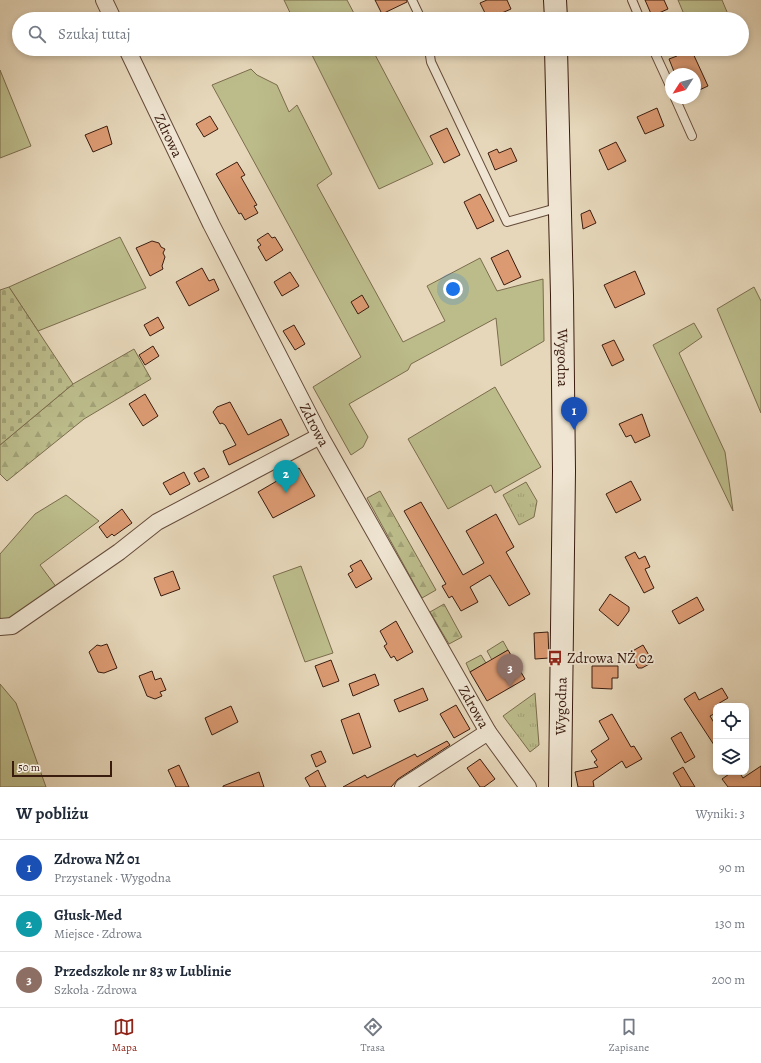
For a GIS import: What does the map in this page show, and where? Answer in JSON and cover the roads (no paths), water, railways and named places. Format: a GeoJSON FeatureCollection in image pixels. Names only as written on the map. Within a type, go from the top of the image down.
{"type":"FeatureCollection","features":[{"type":"Feature","properties":{"kind":"street"},"geometry":{"type":"LineString","coordinates":[[104,0],[110,12]]}},
{"type":"Feature","properties":{"kind":"street"},"geometry":{"type":"LineString","coordinates":[[555,0],[556,12]]}},
{"type":"Feature","properties":{"kind":"street","name":"Zdrowa"},"geometry":{"type":"LineString","coordinates":[[130,56],[211,224],[320,436],[488,732],[528,787]]}},
{"type":"Feature","properties":{"kind":"street","name":"Wygodna"},"geometry":{"type":"LineString","coordinates":[[556,56],[564,471],[560,787]]}},
{"type":"Feature","properties":{"kind":"street"},"geometry":{"type":"LineString","coordinates":[[0,627],[12,626],[119,552],[157,522],[320,436]]}},
{"type":"Feature","properties":{"kind":"street"},"geometry":{"type":"LineString","coordinates":[[403,787],[488,732]]}},
{"type":"Feature","properties":{"kind":"lane"},"geometry":{"type":"LineString","coordinates":[[412,0],[418,12]]}},
{"type":"Feature","properties":{"kind":"lane"},"geometry":{"type":"LineString","coordinates":[[632,0],[637,12]]}},
{"type":"Feature","properties":{"kind":"lane"},"geometry":{"type":"LineString","coordinates":[[430,56],[431,62],[507,222],[560,207]]}},
{"type":"Feature","properties":{"kind":"lane"},"geometry":{"type":"LineString","coordinates":[[657,56],[665,74]]}},
{"type":"Feature","properties":{"kind":"lane"},"geometry":{"type":"LineString","coordinates":[[678,104],[692,136]]}},
{"type":"Feature","properties":{"kind":"place","name":"Zdrowa NŻ 01"},"geometry":{"type":"Point","coordinates":[574,430]}},
{"type":"Feature","properties":{"kind":"place","name":"Głusk-Med"},"geometry":{"type":"Point","coordinates":[286,493]}},
{"type":"Feature","properties":{"kind":"place","name":"Zdrowa NŻ 02"},"geometry":{"type":"Point","coordinates":[555,658]}},
{"type":"Feature","properties":{"kind":"place","name":"Przedszkole nr 83 w Lublinie"},"geometry":{"type":"Point","coordinates":[510,687]}}]}
